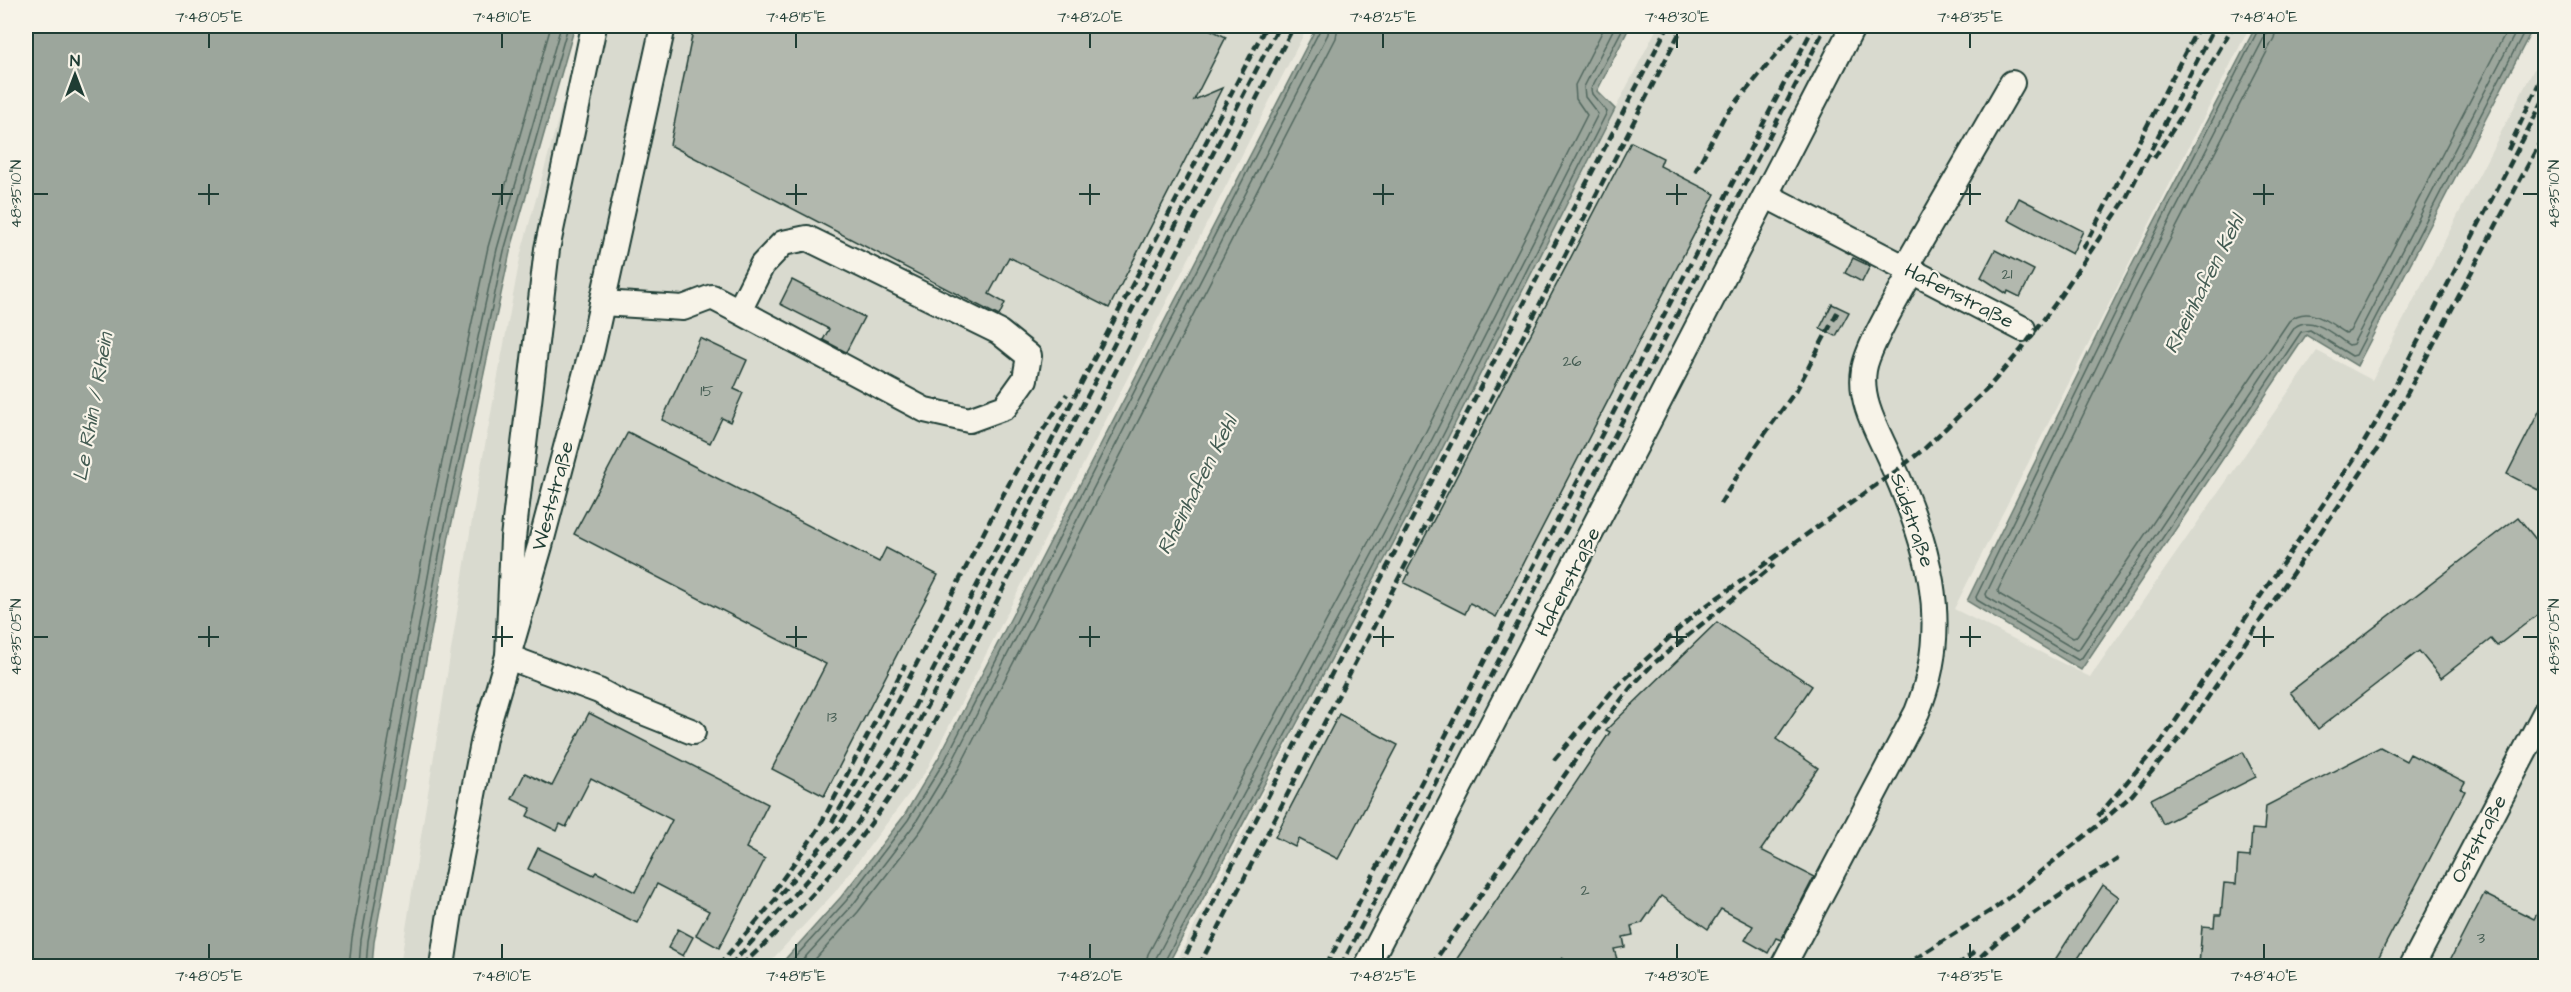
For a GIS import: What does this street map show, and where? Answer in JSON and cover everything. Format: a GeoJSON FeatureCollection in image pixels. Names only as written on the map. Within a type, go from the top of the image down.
{"type":"FeatureCollection","features":[{"type":"Feature","properties":{"kind":"street"},"geometry":{"type":"LineString","coordinates":[[594,26],[547,249],[513,537],[508,657],[599,691],[623,704],[693,732]]}},
{"type":"Feature","properties":{"kind":"street","name":"Weststraße"},"geometry":{"type":"LineString","coordinates":[[442,966],[484,738],[540,546],[602,303],[663,26]]}},
{"type":"Feature","properties":{"kind":"street","name":"Hafenstraße"},"geometry":{"type":"LineString","coordinates":[[1368,966],[1853,26]]}},
{"type":"Feature","properties":{"kind":"street","name":"Südstraße"},"geometry":{"type":"LineString","coordinates":[[1783,966],[1917,712],[1931,670],[1935,604],[1932,576],[1896,471],[1868,409],[1863,382],[1866,360],[1908,270],[2012,83]]}},
{"type":"Feature","properties":{"kind":"street","name":"Hafenstraße"},"geometry":{"type":"LineString","coordinates":[[1767,196],[2023,329]]}},
{"type":"Feature","properties":{"kind":"street"},"geometry":{"type":"LineString","coordinates":[[602,303],[683,308],[712,297],[925,410],[969,420],[1005,407],[1025,379],[1029,356],[999,332],[807,238],[783,243],[762,264],[739,311]]}},
{"type":"Feature","properties":{"kind":"street","name":"Oststraße"},"geometry":{"type":"LineString","coordinates":[[2412,966],[2546,711]]}},
{"type":"Feature","properties":{"kind":"shaded area"},"geometry":{"type":"Polygon","coordinates":[[[584,26],[1308,26],[926,771],[835,892],[766,966],[400,966],[478,483],[521,253],[584,26]]]}},
{"type":"Feature","properties":{"kind":"shaded area"},"geometry":{"type":"Polygon","coordinates":[[[1658,26],[2250,26],[1954,609],[2090,677],[2317,351],[2372,380],[2545,48],[2545,966],[1174,966],[1658,26]]]}},
{"type":"Feature","properties":{"kind":"water","name":"Le Rhin / Rhein"},"geometry":{"type":"Polygon","coordinates":[[[26,26],[575,26],[510,252],[449,536],[374,942],[372,966],[26,966],[26,26]]]}},
{"type":"Feature","properties":{"kind":"water","name":"Rheinhafen Kehl"},"geometry":{"type":"Polygon","coordinates":[[[1317,26],[1630,26],[1597,91],[1615,109],[1410,512],[1167,966],[779,966],[841,897],[904,816],[939,757],[1317,26]]]}},
{"type":"Feature","properties":{"kind":"water","name":"Rheinhafen Kehl"},"geometry":{"type":"Polygon","coordinates":[[[2256,26],[2534,26],[2357,366],[2306,335],[2081,670],[1967,601],[2121,286],[2256,26]]]}},
{"type":"Feature","properties":{"kind":"building"},"geometry":{"type":"Polygon","coordinates":[[[694,26],[1203,26],[1226,37],[1194,100],[1222,88],[1109,308],[1009,257],[989,294],[1005,303],[999,316],[670,145],[694,26]]]}},
{"type":"Feature","properties":{"kind":"building"},"geometry":{"type":"Polygon","coordinates":[[[1631,142],[1663,158],[1660,166],[1715,194],[1496,617],[1470,603],[1465,614],[1404,583],[1409,573],[1407,571],[1631,142]]]}},
{"type":"Feature","properties":{"kind":"building"},"geometry":{"type":"Polygon","coordinates":[[[2019,198],[2083,231],[2072,254],[2008,220],[2019,198]]]}},
{"type":"Feature","properties":{"kind":"building"},"geometry":{"type":"Polygon","coordinates":[[[1995,250],[2034,270],[2020,297],[2008,291],[2007,294],[1981,277],[1995,250]]]}},
{"type":"Feature","properties":{"kind":"building"},"geometry":{"type":"Polygon","coordinates":[[[1853,258],[1870,266],[1862,282],[1845,273],[1853,258]]]}},
{"type":"Feature","properties":{"kind":"building"},"geometry":{"type":"Polygon","coordinates":[[[792,280],[864,317],[846,352],[823,340],[829,329],[780,304],[792,280]]]}},
{"type":"Feature","properties":{"kind":"building"},"geometry":{"type":"Polygon","coordinates":[[[1832,304],[1849,312],[1836,336],[1820,328],[1832,304]]]}},
{"type":"Feature","properties":{"kind":"building"},"geometry":{"type":"Polygon","coordinates":[[[700,338],[747,360],[734,389],[743,393],[730,422],[722,418],[710,443],[662,420],[700,338]]]}},
{"type":"Feature","properties":{"kind":"building"},"geometry":{"type":"Polygon","coordinates":[[[2546,398],[2546,494],[2507,474],[2546,398]]]}},
{"type":"Feature","properties":{"kind":"building"},"geometry":{"type":"Polygon","coordinates":[[[628,432],[879,562],[886,548],[938,575],[824,796],[772,769],[826,664],[574,534],[628,432]]]}},
{"type":"Feature","properties":{"kind":"building"},"geometry":{"type":"Polygon","coordinates":[[[2518,517],[2546,552],[2546,608],[2497,646],[2491,639],[2441,678],[2419,651],[2318,729],[2290,692],[2518,517]]]}},
{"type":"Feature","properties":{"kind":"building"},"geometry":{"type":"Polygon","coordinates":[[[1717,622],[1812,686],[1776,739],[1818,768],[1761,850],[1814,877],[1781,940],[1776,938],[1768,953],[1745,940],[1753,926],[1721,909],[1708,929],[1661,896],[1642,923],[1631,926],[1633,935],[1623,937],[1625,947],[1614,949],[1617,959],[1606,961],[1607,966],[1574,966],[1562,958],[1556,966],[1452,966],[1610,732],[1606,730],[1717,622]]]}},
{"type":"Feature","properties":{"kind":"building"},"geometry":{"type":"Polygon","coordinates":[[[589,713],[768,804],[746,848],[765,859],[719,948],[696,935],[709,911],[657,884],[637,923],[528,869],[538,848],[594,875],[596,872],[635,892],[672,820],[591,778],[566,827],[560,824],[557,831],[527,816],[531,808],[512,799],[525,773],[552,786],[589,713]]]}},
{"type":"Feature","properties":{"kind":"building"},"geometry":{"type":"Polygon","coordinates":[[[1339,714],[1398,745],[1338,859],[1299,839],[1295,847],[1275,837],[1339,714]]]}},
{"type":"Feature","properties":{"kind":"building"},"geometry":{"type":"Polygon","coordinates":[[[2380,747],[2406,761],[2410,754],[2465,782],[2461,789],[2465,791],[2374,966],[2199,966],[2202,926],[2214,927],[2215,915],[2221,915],[2224,883],[2236,884],[2238,856],[2250,857],[2252,829],[2264,830],[2266,806],[2380,747]]]}},
{"type":"Feature","properties":{"kind":"building"},"geometry":{"type":"Polygon","coordinates":[[[2243,752],[2256,777],[2163,824],[2151,799],[2243,752]]]}},
{"type":"Feature","properties":{"kind":"building"},"geometry":{"type":"Polygon","coordinates":[[[2103,885],[2119,897],[2073,966],[2051,966],[2103,885]]]}},
{"type":"Feature","properties":{"kind":"building"},"geometry":{"type":"Polygon","coordinates":[[[2484,894],[2534,919],[2546,897],[2546,966],[2447,966],[2484,894]]]}},
{"type":"Feature","properties":{"kind":"building"},"geometry":{"type":"Polygon","coordinates":[[[678,929],[693,937],[683,956],[668,948],[678,929]]]}},
{"type":"Feature","properties":{"kind":"railway"},"geometry":{"type":"LineString","coordinates":[[684,34],[686,26]]}},
{"type":"Feature","properties":{"kind":"railway"},"geometry":{"type":"LineString","coordinates":[[718,966],[838,827],[895,744],[1266,26]]}},
{"type":"Feature","properties":{"kind":"railway"},"geometry":{"type":"LineString","coordinates":[[730,966],[856,825],[898,762],[1279,26]]}},
{"type":"Feature","properties":{"kind":"railway"},"geometry":{"type":"LineString","coordinates":[[741,966],[817,890],[840,863],[883,807],[922,746],[1294,26]]}},
{"type":"Feature","properties":{"kind":"railway"},"geometry":{"type":"LineString","coordinates":[[1180,966],[1668,26]]}},
{"type":"Feature","properties":{"kind":"railway"},"geometry":{"type":"LineString","coordinates":[[1199,966],[1683,26]]}},
{"type":"Feature","properties":{"kind":"railway"},"geometry":{"type":"LineString","coordinates":[[1695,172],[1724,117],[1800,26]]}},
{"type":"Feature","properties":{"kind":"railway"},"geometry":{"type":"LineString","coordinates":[[1326,966],[1814,26]]}},
{"type":"Feature","properties":{"kind":"railway"},"geometry":{"type":"LineString","coordinates":[[1341,966],[1826,26]]}},
{"type":"Feature","properties":{"kind":"railway"},"geometry":{"type":"LineString","coordinates":[[2083,249],[2199,26]]}},
{"type":"Feature","properties":{"kind":"railway"},"geometry":{"type":"LineString","coordinates":[[1554,760],[1614,689],[1696,613],[1896,471],[1924,449],[1987,389],[2021,350],[2055,304],[2125,200],[2215,26]]}},
{"type":"Feature","properties":{"kind":"railway"},"geometry":{"type":"LineString","coordinates":[[2154,158],[2179,120],[2233,26]]}},
{"type":"Feature","properties":{"kind":"railway"},"geometry":{"type":"LineString","coordinates":[[2508,150],[2546,68]]}},
{"type":"Feature","properties":{"kind":"railway"},"geometry":{"type":"LineString","coordinates":[[2098,816],[2161,742],[2354,459],[2375,424],[2546,95]]}},
{"type":"Feature","properties":{"kind":"railway"},"geometry":{"type":"LineString","coordinates":[[1904,966],[1998,906],[2097,826],[2132,795],[2183,734],[2380,445],[2546,131]]}},
{"type":"Feature","properties":{"kind":"railway"},"geometry":{"type":"LineString","coordinates":[[1720,504],[1754,449],[1797,389],[1838,311]]}},
{"type":"Feature","properties":{"kind":"railway"},"geometry":{"type":"LineString","coordinates":[[832,822],[856,782],[1017,469],[1067,394]]}},
{"type":"Feature","properties":{"kind":"railway"},"geometry":{"type":"LineString","coordinates":[[1431,966],[1585,746],[1632,686],[1652,665],[1774,565]]}},
{"type":"Feature","properties":{"kind":"railway"},"geometry":{"type":"LineString","coordinates":[[774,891],[817,831],[905,665]]}},
{"type":"Feature","properties":{"kind":"railway"},"geometry":{"type":"LineString","coordinates":[[1971,966],[2022,922],[2118,859]]}},
{"type":"Feature","properties":{"kind":"railway"},"geometry":{"type":"LineString","coordinates":[[1957,966],[1977,950]]}}]}
